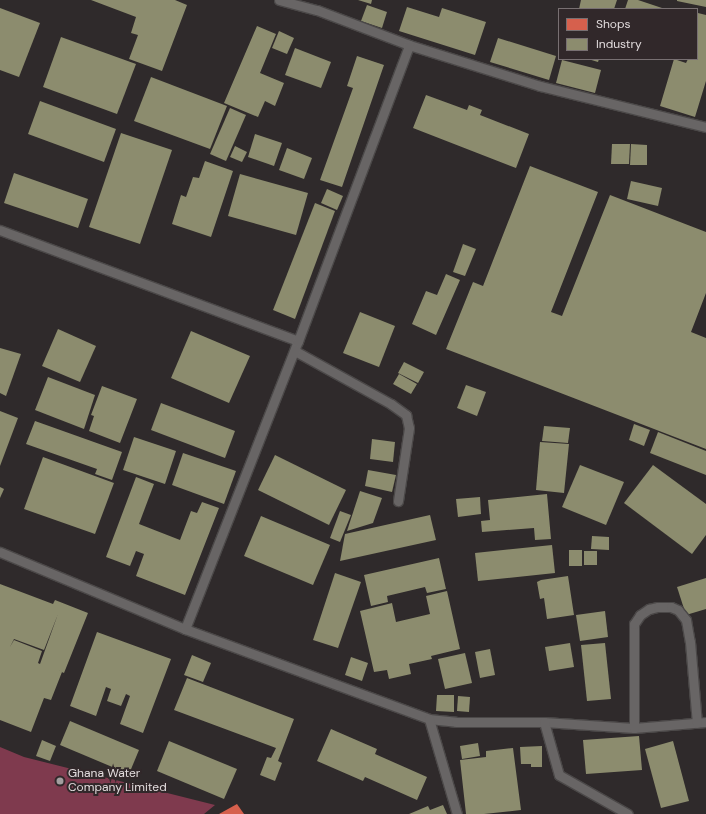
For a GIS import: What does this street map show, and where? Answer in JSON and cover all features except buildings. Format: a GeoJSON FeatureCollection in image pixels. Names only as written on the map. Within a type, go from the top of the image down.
{"type":"FeatureCollection","features":[{"type":"Feature","properties":{"kind":"lane"},"geometry":{"type":"LineString","coordinates":[[279,0],[317,10],[409,45],[540,86],[706,127]]}},
{"type":"Feature","properties":{"kind":"lane"},"geometry":{"type":"LineString","coordinates":[[185,629],[298,341],[409,45]]}},
{"type":"Feature","properties":{"kind":"lane"},"geometry":{"type":"LineString","coordinates":[[0,230],[298,341]]}},
{"type":"Feature","properties":{"kind":"lane"},"geometry":{"type":"LineString","coordinates":[[294,351],[391,404],[406,415],[409,428],[398,501]]}},
{"type":"Feature","properties":{"kind":"lane"},"geometry":{"type":"LineString","coordinates":[[0,552],[185,629],[429,719],[456,722],[544,722],[634,728],[702,722],[689,631],[686,620],[678,610],[671,607],[649,609],[640,615],[634,624],[634,728]]}},
{"type":"Feature","properties":{"kind":"lane"},"geometry":{"type":"LineString","coordinates":[[429,719],[457,814]]}},
{"type":"Feature","properties":{"kind":"lane"},"geometry":{"type":"LineString","coordinates":[[544,722],[559,775],[628,814]]}},
{"type":"Feature","properties":{"kind":"shaded area","name":"Ghana Water Company Limited"},"geometry":{"type":"Polygon","coordinates":[[[0,747],[24,757],[215,805],[204,814],[0,814],[0,747]]]}},
{"type":"Feature","properties":{"kind":"place","name":"Ghana Water Company Limited"},"geometry":{"type":"Point","coordinates":[60,781]}}]}
